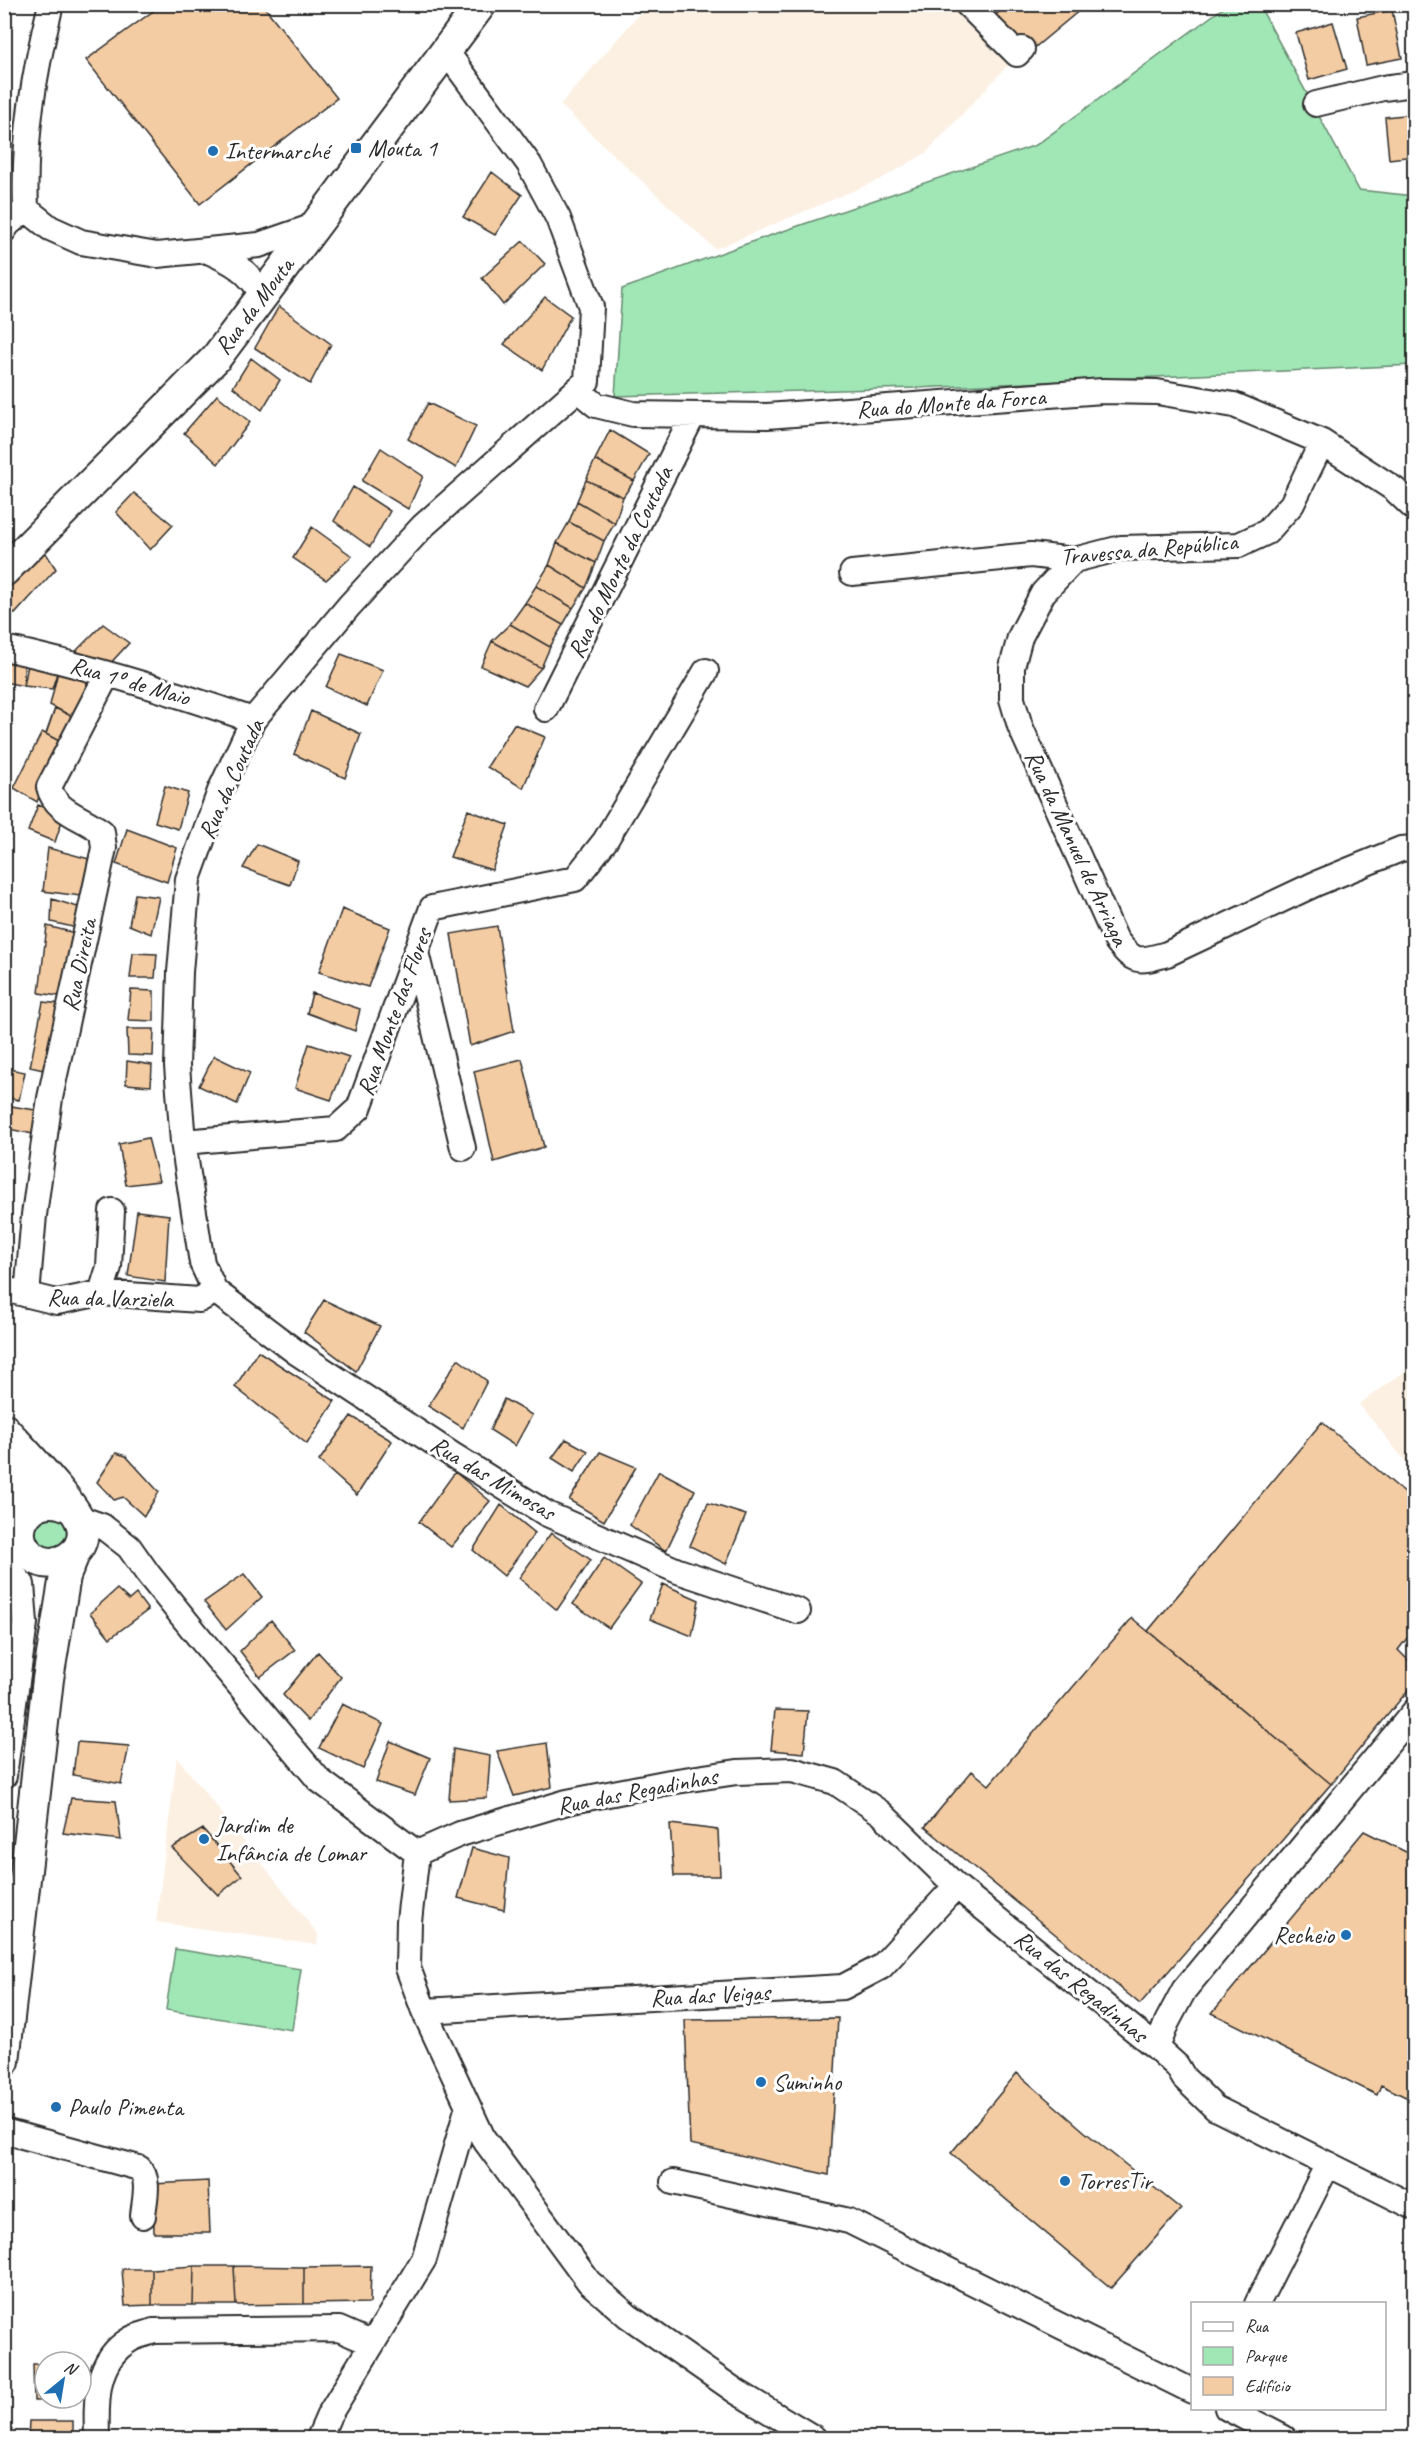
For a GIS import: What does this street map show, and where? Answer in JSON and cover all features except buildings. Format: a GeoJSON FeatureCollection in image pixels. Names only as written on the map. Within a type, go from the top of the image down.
{"type":"FeatureCollection","features":[{"type":"Feature","properties":{"kind":"main road","name":"Rua da Mouta"},"geometry":{"type":"LineString","coordinates":[[4,571],[216,358],[446,51],[472,8]]}},
{"type":"Feature","properties":{"kind":"main road"},"geometry":{"type":"LineString","coordinates":[[4,1429],[76,1514],[83,1528],[65,1576],[16,1879],[4,2061]]}},
{"type":"Feature","properties":{"kind":"main road"},"geometry":{"type":"LineString","coordinates":[[4,1452],[21,1524],[17,1549],[42,1581],[47,1611],[48,1679]]}},
{"type":"Feature","properties":{"kind":"main road"},"geometry":{"type":"LineString","coordinates":[[18,1504],[53,1501],[64,1503],[76,1514]]}},
{"type":"Feature","properties":{"kind":"main road"},"geometry":{"type":"LineString","coordinates":[[17,1549],[49,1563],[65,1560],[76,1551]]}},
{"type":"Feature","properties":{"kind":"street"},"geometry":{"type":"LineString","coordinates":[[51,4],[30,107],[24,168],[26,209],[50,228],[81,242],[157,255],[259,245],[314,225]]}},
{"type":"Feature","properties":{"kind":"street"},"geometry":{"type":"LineString","coordinates":[[977,7],[1017,54],[1022,49]]}},
{"type":"Feature","properties":{"kind":"street"},"geometry":{"type":"LineString","coordinates":[[446,51],[529,164],[558,218],[591,307],[587,381],[578,390]]}},
{"type":"Feature","properties":{"kind":"street"},"geometry":{"type":"LineString","coordinates":[[1316,104],[1383,88],[1414,84]]}},
{"type":"Feature","properties":{"kind":"street"},"geometry":{"type":"LineString","coordinates":[[4,230],[26,209]]}},
{"type":"Feature","properties":{"kind":"street"},"geometry":{"type":"LineString","coordinates":[[208,251],[235,264],[251,277],[263,295]]}},
{"type":"Feature","properties":{"kind":"street","name":"Rua do Monte da Forca"},"geometry":{"type":"LineString","coordinates":[[578,390],[596,405],[633,414],[767,416],[1103,391],[1157,392],[1234,405],[1322,442],[1394,489],[1414,508]]}},
{"type":"Feature","properties":{"kind":"street","name":"Rua da Coutada"},"geometry":{"type":"LineString","coordinates":[[215,1292],[201,1263],[183,1142],[177,1066],[180,972],[188,879],[220,791],[253,720],[349,606],[423,526],[578,390]]}},
{"type":"Feature","properties":{"kind":"street","name":"Rua do Monte da Coutada"},"geometry":{"type":"LineString","coordinates":[[546,709],[693,415]]}},
{"type":"Feature","properties":{"kind":"street","name":"Travessa da República"},"geometry":{"type":"LineString","coordinates":[[852,573],[1031,555],[1074,560],[1121,548],[1239,545],[1267,532],[1293,504],[1322,442]]}},
{"type":"Feature","properties":{"kind":"street","name":"Rua da Manuel de Arriaga"},"geometry":{"type":"LineString","coordinates":[[1074,560],[1043,593],[1020,637],[1012,667],[1012,699],[1020,726],[1116,940],[1130,957],[1144,961],[1167,954],[1315,884],[1401,849],[1414,848]]}},
{"type":"Feature","properties":{"kind":"street","name":"Rua 1º de Maio"},"geometry":{"type":"LineString","coordinates":[[4,648],[50,658],[180,695],[253,720]]}},
{"type":"Feature","properties":{"kind":"street","name":"Rua Monte das Flores"},"geometry":{"type":"LineString","coordinates":[[183,1142],[336,1129],[359,1108],[432,908],[575,879],[605,841],[706,671]]}},
{"type":"Feature","properties":{"kind":"street","name":"Rua Direita"},"geometry":{"type":"LineString","coordinates":[[16,1292],[34,1215],[50,1098],[104,849],[102,831],[89,821],[63,809],[51,798],[49,787],[107,675]]}},
{"type":"Feature","properties":{"kind":"street"},"geometry":{"type":"LineString","coordinates":[[416,952],[463,1148]]}},
{"type":"Feature","properties":{"kind":"street"},"geometry":{"type":"LineString","coordinates":[[101,1293],[109,1267],[112,1211]]}},
{"type":"Feature","properties":{"kind":"street","name":"Rua da Varziela"},"geometry":{"type":"LineString","coordinates":[[16,1292],[57,1302],[101,1293],[199,1300],[215,1292]]}},
{"type":"Feature","properties":{"kind":"street","name":"Rua das Mimosas"},"geometry":{"type":"LineString","coordinates":[[215,1292],[296,1352],[547,1514],[678,1571],[798,1611]]}},
{"type":"Feature","properties":{"kind":"street"},"geometry":{"type":"LineString","coordinates":[[76,1514],[102,1526],[129,1547],[148,1574],[319,1780],[417,1853],[409,1921],[408,1968],[424,2011],[483,2138],[589,2282],[638,2323],[737,2392],[814,2439]]}},
{"type":"Feature","properties":{"kind":"street"},"geometry":{"type":"LineString","coordinates":[[76,1551],[93,1544],[103,1545],[123,1555],[148,1574]]}},
{"type":"Feature","properties":{"kind":"street"},"geometry":{"type":"LineString","coordinates":[[4,1776],[25,1623],[17,1549]]}},
{"type":"Feature","properties":{"kind":"street"},"geometry":{"type":"LineString","coordinates":[[1157,2048],[1167,2022],[1184,1990],[1414,1712]]}},
{"type":"Feature","properties":{"kind":"street","name":"Rua das Regadinhas"},"geometry":{"type":"LineString","coordinates":[[417,1853],[460,1834],[567,1802],[670,1782],[737,1772],[792,1770],[835,1782],[880,1813],[956,1886],[1157,2048],[1177,2066],[1184,2078],[1215,2108],[1414,2208]]}},
{"type":"Feature","properties":{"kind":"street","name":"Rua das Veigas"},"geometry":{"type":"LineString","coordinates":[[424,2011],[843,1987],[881,1967],[956,1886]]}},
{"type":"Feature","properties":{"kind":"street"},"geometry":{"type":"LineString","coordinates":[[319,2439],[329,2415],[371,2343],[424,2259],[468,2106]]}},
{"type":"Feature","properties":{"kind":"street"},"geometry":{"type":"LineString","coordinates":[[4,2131],[139,2168],[144,2173],[146,2181],[143,2216]]}},
{"type":"Feature","properties":{"kind":"street"},"geometry":{"type":"LineString","coordinates":[[1258,2302],[1328,2164]]}},
{"type":"Feature","properties":{"kind":"street"},"geometry":{"type":"LineString","coordinates":[[673,2182],[849,2221],[1191,2391]]}},
{"type":"Feature","properties":{"kind":"street"},"geometry":{"type":"LineString","coordinates":[[97,2439],[96,2394],[101,2375],[113,2356],[131,2339],[153,2331],[339,2329],[371,2343]]}},
{"type":"Feature","properties":{"kind":"street"},"geometry":{"type":"LineString","coordinates":[[1229,2410],[1284,2439]]}},
{"type":"Feature","properties":{"kind":"shaded area"},"geometry":{"type":"Polygon","coordinates":[[[647,5],[952,5],[1014,59],[926,153],[881,179],[715,249],[560,105],[647,5]]]}},
{"type":"Feature","properties":{"kind":"shaded area"},"geometry":{"type":"Polygon","coordinates":[[[1414,1365],[1414,1472],[1359,1404],[1414,1365]]]}},
{"type":"Feature","properties":{"kind":"shaded area","name":"Jardim de Infância de Lomar"},"geometry":{"type":"Polygon","coordinates":[[[177,1757],[318,1934],[317,1945],[156,1922],[177,1757]]]}},
{"type":"Feature","properties":{"kind":"green space"},"geometry":{"type":"Polygon","coordinates":[[[1227,5],[1259,5],[1359,190],[1414,196],[1414,365],[917,388],[615,396],[622,289],[757,240],[1036,145],[1227,5]]]}},
{"type":"Feature","properties":{"kind":"green space"},"geometry":{"type":"Polygon","coordinates":[[[61,1514],[72,1535],[54,1552],[36,1544],[33,1524],[37,1518],[61,1514]]]}},
{"type":"Feature","properties":{"kind":"green space"},"geometry":{"type":"Polygon","coordinates":[[[175,1949],[301,1969],[292,2030],[166,2010],[175,1949]]]}},
{"type":"Feature","properties":{"kind":"place","name":"Mouta 1"},"geometry":{"type":"Point","coordinates":[356,148]}},
{"type":"Feature","properties":{"kind":"place","name":"Intermarché"},"geometry":{"type":"Point","coordinates":[213,151]}},
{"type":"Feature","properties":{"kind":"place","name":"Jardim de Infância de Lomar"},"geometry":{"type":"Point","coordinates":[204,1839]}},
{"type":"Feature","properties":{"kind":"place","name":"Recheio"},"geometry":{"type":"Point","coordinates":[1346,1935]}},
{"type":"Feature","properties":{"kind":"place","name":"Suminho"},"geometry":{"type":"Point","coordinates":[761,2082]}},
{"type":"Feature","properties":{"kind":"place","name":"Paulo Pimenta"},"geometry":{"type":"Point","coordinates":[56,2107]}},
{"type":"Feature","properties":{"kind":"place","name":"TorresTir"},"geometry":{"type":"Point","coordinates":[1065,2181]}}]}
